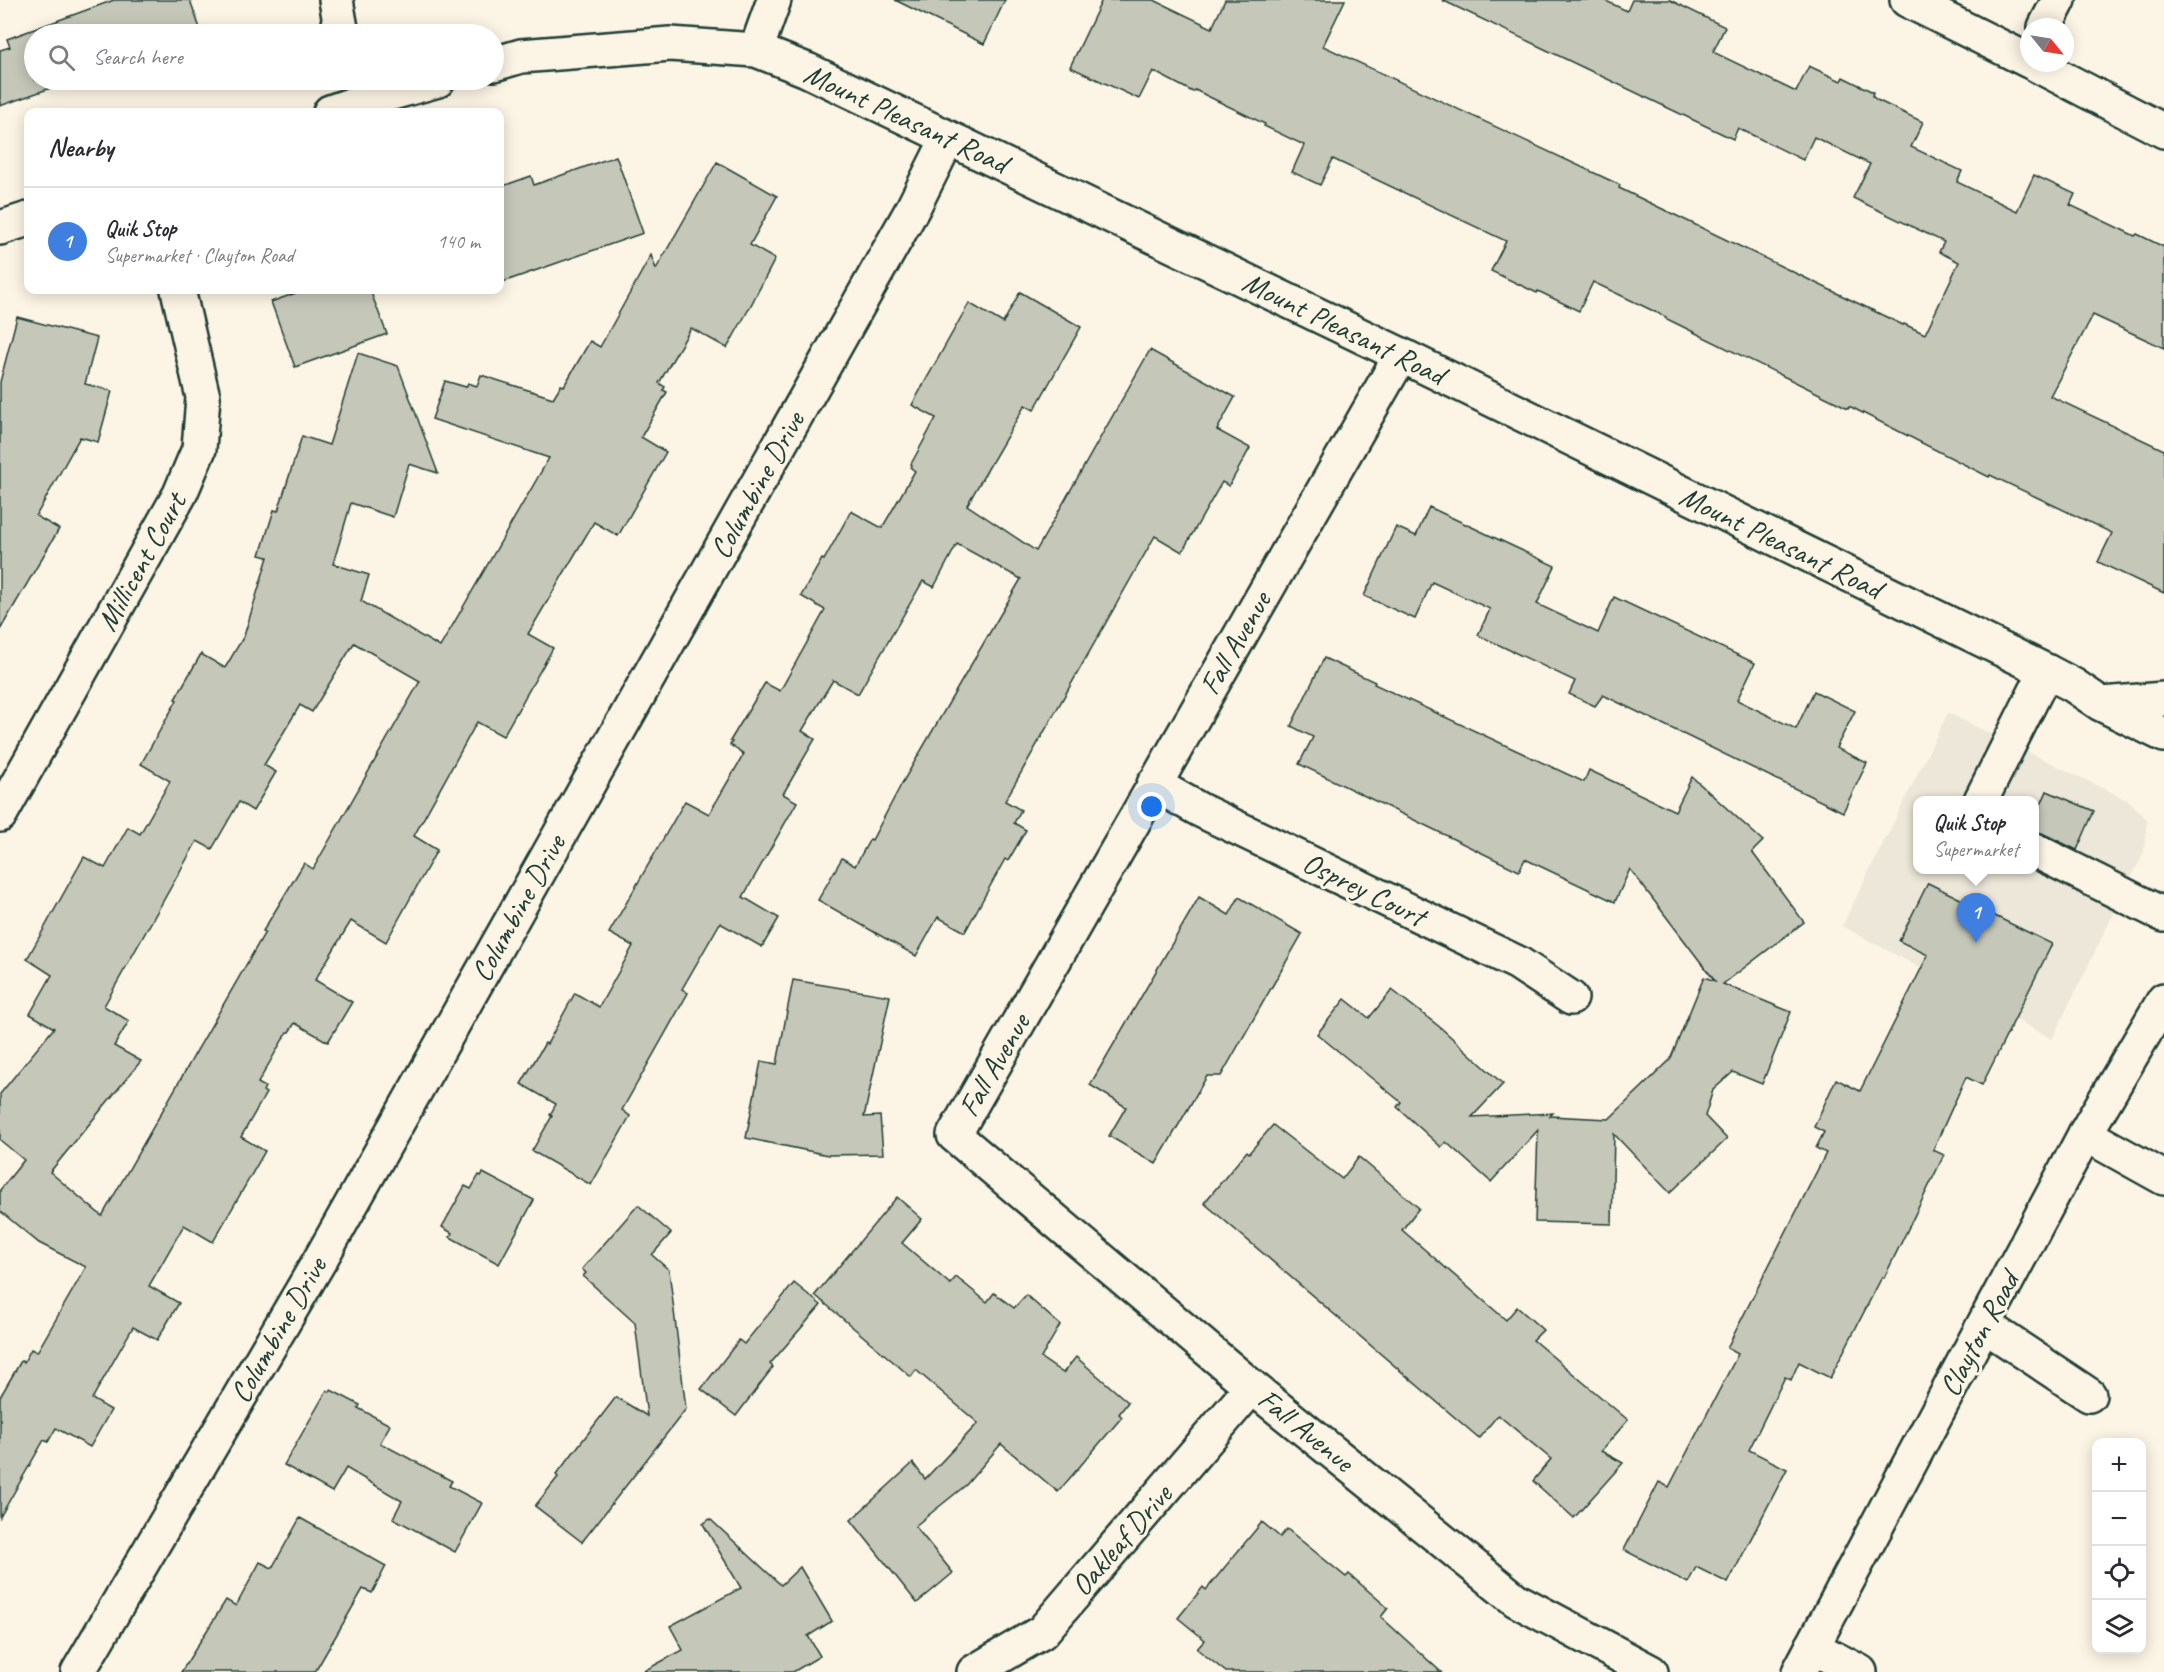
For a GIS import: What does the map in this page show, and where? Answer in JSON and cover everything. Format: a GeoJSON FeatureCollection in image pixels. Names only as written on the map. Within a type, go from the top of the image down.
{"type":"FeatureCollection","features":[{"type":"Feature","properties":{"kind":"street"},"geometry":{"type":"LineString","coordinates":[[336,0],[340,24]]}},
{"type":"Feature","properties":{"kind":"street"},"geometry":{"type":"LineString","coordinates":[[756,50],[774,0]]}},
{"type":"Feature","properties":{"kind":"street"},"geometry":{"type":"LineString","coordinates":[[1906,0],[2020,56]]}},
{"type":"Feature","properties":{"kind":"street"},"geometry":{"type":"LineString","coordinates":[[2050,18],[2059,0]]}},
{"type":"Feature","properties":{"kind":"street","name":"Mount Pleasant Road"},"geometry":{"type":"LineString","coordinates":[[504,61],[521,56],[670,44],[756,50],[807,70],[1401,355],[2046,671],[2073,685],[2101,704],[2164,735]]}},
{"type":"Feature","properties":{"kind":"street"},"geometry":{"type":"LineString","coordinates":[[2051,72],[2164,131]]}},
{"type":"Feature","properties":{"kind":"street"},"geometry":{"type":"LineString","coordinates":[[346,98],[387,90]]}},
{"type":"Feature","properties":{"kind":"street","name":"Columbine Drive"},"geometry":{"type":"LineString","coordinates":[[78,1672],[320,1260],[913,208],[948,138]]}},
{"type":"Feature","properties":{"kind":"street"},"geometry":{"type":"LineString","coordinates":[[0,228],[24,220]]}},
{"type":"Feature","properties":{"kind":"street","name":"Millicent Court"},"geometry":{"type":"LineString","coordinates":[[0,815],[180,494],[199,449],[203,397],[179,294]]}},
{"type":"Feature","properties":{"kind":"street","name":"Fall Avenue"},"geometry":{"type":"LineString","coordinates":[[1401,355],[954,1135],[1252,1387],[1516,1600],[1651,1672]]}},
{"type":"Feature","properties":{"kind":"street"},"geometry":{"type":"LineString","coordinates":[[1984,796],[2046,671]]}},
{"type":"Feature","properties":{"kind":"street"},"geometry":{"type":"LineString","coordinates":[[2101,704],[2164,699]]}},
{"type":"Feature","properties":{"kind":"street","name":"Osprey Court"},"geometry":{"type":"LineString","coordinates":[[1154,784],[1200,810],[1518,963],[1571,998]]}},
{"type":"Feature","properties":{"kind":"street"},"geometry":{"type":"LineString","coordinates":[[2039,852],[2164,915]]}},
{"type":"Feature","properties":{"kind":"street","name":"Clayton Road"},"geometry":{"type":"LineString","coordinates":[[1806,1660],[2085,1134],[2164,1000]]}},
{"type":"Feature","properties":{"kind":"street"},"geometry":{"type":"LineString","coordinates":[[2085,1134],[2164,1178]]}},
{"type":"Feature","properties":{"kind":"street"},"geometry":{"type":"LineString","coordinates":[[1984,1325],[2089,1395]]}},
{"type":"Feature","properties":{"kind":"street","name":"Oakleaf Drive"},"geometry":{"type":"LineString","coordinates":[[974,1672],[1042,1632],[1252,1387]]}},
{"type":"Feature","properties":{"kind":"street"},"geometry":{"type":"LineString","coordinates":[[1806,1660],[1860,1672]]}},
{"type":"Feature","properties":{"kind":"shaded area"},"geometry":{"type":"Polygon","coordinates":[[[1948,713],[2129,801],[2147,819],[2144,852],[2052,1039],[1842,926],[1948,713]]]}},
{"type":"Feature","properties":{"kind":"building"},"geometry":{"type":"Polygon","coordinates":[[[114,0],[190,0],[198,24],[48,24],[114,0]]]}},
{"type":"Feature","properties":{"kind":"building"},"geometry":{"type":"Polygon","coordinates":[[[895,0],[1005,0],[984,44],[895,0]]]}},
{"type":"Feature","properties":{"kind":"building"},"geometry":{"type":"Polygon","coordinates":[[[1102,0],[1154,0],[1212,28],[1225,0],[1345,0],[1323,46],[1620,185],[1619,188],[1925,334],[1959,262],[1939,252],[1944,242],[1853,198],[1870,164],[1814,137],[1803,160],[1738,128],[1733,139],[1442,0],[1604,0],[1627,11],[1632,0],[1670,0],[1725,27],[1713,52],[1796,92],[1809,66],[1841,81],[1843,77],[1873,92],[1872,96],[1877,100],[1923,122],[1911,147],[1962,171],[1957,182],[2017,211],[2034,175],[2075,194],[2070,205],[2164,247],[2164,348],[2093,315],[2050,396],[2164,450],[2164,593],[2098,562],[2112,533],[1990,475],[1989,477],[1849,406],[1848,408],[1593,282],[1579,311],[1491,271],[1506,241],[1333,159],[1320,185],[1292,172],[1304,145],[1195,90],[1193,92],[1153,71],[1139,99],[1070,67],[1102,0]]]}},
{"type":"Feature","properties":{"kind":"building"},"geometry":{"type":"Polygon","coordinates":[[[24,33],[24,90],[45,90],[0,106],[0,50],[10,47],[7,39],[24,33]]]}},
{"type":"Feature","properties":{"kind":"building"},"geometry":{"type":"Polygon","coordinates":[[[616,156],[643,233],[504,282],[504,186],[531,176],[534,185],[616,156]]]}},
{"type":"Feature","properties":{"kind":"building"},"geometry":{"type":"Polygon","coordinates":[[[717,162],[777,196],[750,245],[775,259],[750,307],[727,348],[691,328],[659,383],[665,387],[663,390],[667,392],[641,437],[666,452],[618,536],[594,522],[528,634],[553,648],[503,736],[477,722],[414,836],[437,850],[386,942],[351,921],[315,980],[352,1002],[328,1042],[295,1023],[287,1032],[258,1083],[265,1087],[263,1091],[266,1093],[241,1137],[265,1151],[213,1242],[184,1225],[149,1286],[179,1303],[157,1340],[133,1327],[92,1399],[111,1410],[90,1447],[56,1428],[48,1442],[44,1440],[0,1517],[0,1397],[21,1361],[24,1362],[31,1349],[37,1352],[86,1267],[39,1243],[0,1211],[0,1190],[24,1160],[0,1140],[0,1094],[54,1028],[30,1014],[52,975],[27,959],[84,857],[105,868],[128,827],[140,834],[170,781],[141,764],[201,654],[225,668],[244,636],[268,557],[260,555],[274,510],[278,511],[302,436],[329,445],[358,353],[398,366],[438,473],[409,464],[393,517],[351,503],[333,564],[369,575],[361,601],[440,647],[549,458],[432,419],[445,381],[466,387],[468,383],[477,386],[481,375],[553,398],[561,385],[564,386],[590,341],[600,347],[651,255],[656,269],[717,162]],[[354,643],[312,712],[300,705],[264,765],[276,772],[253,811],[239,802],[212,849],[197,841],[104,1006],[129,1021],[114,1046],[141,1061],[50,1172],[102,1216],[265,932],[263,931],[304,863],[313,869],[420,681],[354,643]]]}},
{"type":"Feature","properties":{"kind":"building"},"geometry":{"type":"Polygon","coordinates":[[[1020,292],[1081,327],[1034,410],[1025,405],[967,505],[1036,551],[1150,350],[1235,397],[1217,430],[1250,448],[1229,486],[1222,482],[1182,552],[1155,536],[1005,801],[1021,810],[1014,823],[1026,830],[1008,861],[1005,859],[965,932],[938,917],[916,956],[818,900],[842,858],[855,866],[870,839],[872,840],[901,785],[1021,579],[957,544],[934,587],[923,581],[858,694],[833,680],[802,731],[815,739],[783,794],[797,802],[743,897],[779,918],[762,947],[720,923],[682,989],[688,993],[622,1110],[630,1116],[591,1185],[532,1151],[552,1116],[550,1115],[556,1104],[521,1084],[545,1043],[547,1044],[575,993],[599,1007],[633,946],[609,933],[685,801],[709,814],[744,754],[730,745],[732,742],[730,741],[765,683],[780,691],[825,610],[801,596],[851,511],[882,528],[915,471],[911,468],[911,464],[936,418],[912,405],[969,303],[1003,323],[1020,292]]]}},
{"type":"Feature","properties":{"kind":"building"},"geometry":{"type":"Polygon","coordinates":[[[293,294],[372,294],[387,334],[295,367],[271,302],[293,294]]]}},
{"type":"Feature","properties":{"kind":"building"},"geometry":{"type":"Polygon","coordinates":[[[17,317],[97,338],[85,384],[112,391],[98,442],[80,437],[36,516],[59,529],[0,630],[0,382],[17,317]]]}},
{"type":"Feature","properties":{"kind":"building"},"geometry":{"type":"Polygon","coordinates":[[[1429,507],[1555,566],[1537,604],[1598,633],[1614,597],[1755,663],[1737,700],[1796,729],[1814,691],[1855,711],[1836,748],[1867,763],[1843,812],[1603,695],[1595,706],[1569,694],[1575,681],[1478,635],[1490,609],[1432,582],[1415,619],[1364,596],[1396,527],[1416,536],[1429,507]]]}},
{"type":"Feature","properties":{"kind":"building"},"geometry":{"type":"Polygon","coordinates":[[[1324,658],[1375,682],[1374,684],[1584,782],[1589,770],[1675,811],[1692,777],[1763,841],[1752,852],[1804,922],[1723,984],[1791,1012],[1762,1084],[1733,1072],[1713,1090],[1705,1116],[1727,1139],[1670,1193],[1614,1134],[1612,1224],[1535,1222],[1538,1130],[1491,1182],[1446,1142],[1441,1147],[1397,1107],[1401,1102],[1317,1034],[1345,999],[1369,1018],[1392,990],[1441,1028],[1503,1084],[1472,1117],[1553,1113],[1550,1116],[1609,1119],[1670,1060],[1704,977],[1715,981],[1630,869],[1615,902],[1525,859],[1519,871],[1299,764],[1313,737],[1291,726],[1324,658]]]}},
{"type":"Feature","properties":{"kind":"building"},"geometry":{"type":"Polygon","coordinates":[[[2047,791],[2094,811],[2077,850],[2039,833],[2039,809],[2047,791]]]}},
{"type":"Feature","properties":{"kind":"building"},"geometry":{"type":"Polygon","coordinates":[[[1928,883],[2052,944],[1982,1085],[1966,1077],[1933,1150],[1944,1155],[1884,1278],[1882,1277],[1830,1378],[1799,1362],[1791,1380],[1785,1377],[1749,1450],[1787,1469],[1728,1583],[1696,1567],[1688,1583],[1624,1550],[1659,1482],[1669,1487],[1738,1354],[1727,1348],[1826,1153],[1816,1148],[1824,1132],[1814,1127],[1836,1079],[1860,1091],[1928,955],[1899,941],[1928,883]]]}},
{"type":"Feature","properties":{"kind":"building"},"geometry":{"type":"Polygon","coordinates":[[[1199,897],[1229,915],[1239,897],[1302,934],[1221,1076],[1207,1076],[1156,1164],[1109,1136],[1126,1107],[1090,1085],[1199,897]]]}},
{"type":"Feature","properties":{"kind":"building"},"geometry":{"type":"Polygon","coordinates":[[[793,980],[890,996],[864,1117],[880,1116],[883,1154],[828,1155],[746,1138],[761,1061],[777,1064],[793,980]]]}},
{"type":"Feature","properties":{"kind":"building"},"geometry":{"type":"Polygon","coordinates":[[[1273,1125],[1342,1179],[1359,1157],[1419,1208],[1402,1230],[1506,1320],[1517,1307],[1543,1330],[1533,1340],[1628,1420],[1601,1451],[1623,1463],[1574,1518],[1533,1481],[1551,1459],[1498,1415],[1479,1438],[1204,1203],[1247,1151],[1249,1153],[1273,1125]]]}},
{"type":"Feature","properties":{"kind":"building"},"geometry":{"type":"Polygon","coordinates":[[[483,1173],[534,1200],[499,1264],[450,1237],[452,1233],[442,1227],[465,1186],[471,1189],[479,1175],[483,1173]]]}},
{"type":"Feature","properties":{"kind":"building"},"geometry":{"type":"Polygon","coordinates":[[[897,1197],[922,1219],[902,1243],[950,1284],[956,1277],[987,1302],[994,1293],[1014,1308],[1026,1295],[1060,1325],[1041,1358],[1063,1373],[1076,1357],[1128,1402],[1119,1414],[1122,1417],[1058,1492],[1001,1444],[966,1485],[915,1526],[953,1573],[917,1603],[851,1520],[913,1463],[925,1479],[978,1423],[916,1370],[911,1377],[815,1295],[897,1197]]]}},
{"type":"Feature","properties":{"kind":"building"},"geometry":{"type":"Polygon","coordinates":[[[638,1205],[671,1233],[652,1255],[669,1270],[686,1409],[582,1542],[535,1506],[616,1397],[647,1416],[635,1323],[583,1276],[586,1273],[582,1269],[638,1205]]]}},
{"type":"Feature","properties":{"kind":"building"},"geometry":{"type":"Polygon","coordinates":[[[794,1283],[821,1305],[770,1364],[773,1367],[736,1416],[701,1389],[739,1340],[744,1344],[794,1283]]]}},
{"type":"Feature","properties":{"kind":"building"},"geometry":{"type":"Polygon","coordinates":[[[327,1390],[360,1405],[358,1408],[390,1425],[380,1443],[452,1481],[449,1486],[482,1503],[455,1552],[393,1518],[402,1501],[346,1468],[332,1492],[284,1465],[327,1390]]]}},
{"type":"Feature","properties":{"kind":"building"},"geometry":{"type":"Polygon","coordinates":[[[300,1518],[386,1566],[372,1593],[363,1589],[315,1672],[181,1672],[226,1600],[236,1606],[260,1562],[272,1568],[300,1518]]]}},
{"type":"Feature","properties":{"kind":"building"},"geometry":{"type":"Polygon","coordinates":[[[710,1519],[781,1585],[800,1567],[832,1621],[808,1636],[820,1656],[793,1672],[642,1672],[683,1650],[670,1626],[741,1588],[703,1524],[710,1519]]]}},
{"type":"Feature","properties":{"kind":"building"},"geometry":{"type":"Polygon","coordinates":[[[1262,1522],[1280,1537],[1287,1529],[1346,1577],[1349,1574],[1388,1608],[1381,1617],[1441,1672],[1226,1672],[1197,1649],[1205,1640],[1178,1618],[1203,1587],[1206,1590],[1262,1522]]]}},
{"type":"Feature","properties":{"kind":"place","name":"Quik Stop"},"geometry":{"type":"Point","coordinates":[1976,943]}}]}
